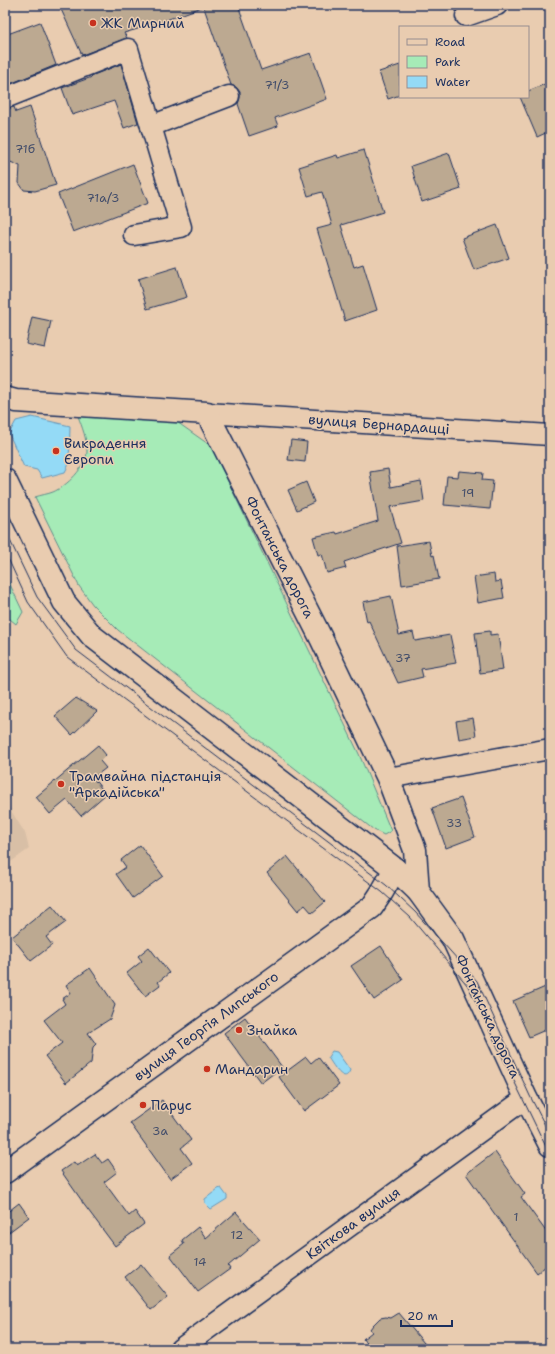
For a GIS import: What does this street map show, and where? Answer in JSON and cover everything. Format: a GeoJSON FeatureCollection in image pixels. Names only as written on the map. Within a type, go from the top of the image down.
{"type":"FeatureCollection","features":[{"type":"Feature","properties":{"kind":"main road"},"geometry":{"type":"LineString","coordinates":[[5,398],[16,401],[207,413]]}},
{"type":"Feature","properties":{"kind":"main road","name":"Фонтанська дорога"},"geometry":{"type":"LineString","coordinates":[[207,413],[321,638],[388,778],[414,850],[418,891]]}},
{"type":"Feature","properties":{"kind":"main road","name":"Фонтанська дорога"},"geometry":{"type":"LineString","coordinates":[[5,480],[64,602],[92,636],[387,863],[418,891],[453,939],[526,1098],[550,1146]]}},
{"type":"Feature","properties":{"kind":"main road"},"geometry":{"type":"LineString","coordinates":[[387,863],[390,857],[408,854],[414,850]]}},
{"type":"Feature","properties":{"kind":"main road","name":"вулиця Георгія Липського"},"geometry":{"type":"LineString","coordinates":[[5,1172],[372,907],[382,892],[387,863]]}},
{"type":"Feature","properties":{"kind":"street"},"geometry":{"type":"LineString","coordinates":[[466,16],[497,5]]}},
{"type":"Feature","properties":{"kind":"street"},"geometry":{"type":"LineString","coordinates":[[5,98],[128,49],[181,228],[134,235]]}},
{"type":"Feature","properties":{"kind":"street"},"geometry":{"type":"LineString","coordinates":[[151,126],[229,96]]}},
{"type":"Feature","properties":{"kind":"street","name":"вулиця Бернардацці"},"geometry":{"type":"LineString","coordinates":[[207,413],[550,435]]}},
{"type":"Feature","properties":{"kind":"street"},"geometry":{"type":"LineString","coordinates":[[388,778],[550,748]]}},
{"type":"Feature","properties":{"kind":"street","name":"Квіткова вулиця"},"geometry":{"type":"LineString","coordinates":[[180,1349],[526,1098]]}},
{"type":"Feature","properties":{"kind":"shaded area"},"geometry":{"type":"Polygon","coordinates":[[[5,801],[25,833],[29,849],[5,866],[5,801]]]}},
{"type":"Feature","properties":{"kind":"green space"},"geometry":{"type":"Polygon","coordinates":[[[78,416],[174,420],[211,446],[359,754],[391,831],[384,835],[374,830],[118,630],[93,605],[79,586],[35,497],[53,492],[70,481],[83,464],[86,458],[87,447],[78,416]]]}},
{"type":"Feature","properties":{"kind":"green space"},"geometry":{"type":"Polygon","coordinates":[[[5,574],[23,612],[16,624],[5,615],[5,574]]]}},
{"type":"Feature","properties":{"kind":"water"},"geometry":{"type":"Polygon","coordinates":[[[32,417],[70,426],[69,464],[65,472],[42,478],[37,470],[24,467],[9,434],[16,421],[32,417]]]}},
{"type":"Feature","properties":{"kind":"water"},"geometry":{"type":"Polygon","coordinates":[[[332,1051],[337,1052],[350,1070],[345,1076],[339,1073],[328,1057],[332,1051]]]}},
{"type":"Feature","properties":{"kind":"water"},"geometry":{"type":"Polygon","coordinates":[[[221,1188],[227,1196],[227,1199],[211,1209],[205,1203],[205,1199],[221,1188]]]}},
{"type":"Feature","properties":{"kind":"building","name":"ЖК Мирний"},"geometry":{"type":"Polygon","coordinates":[[[59,5],[202,5],[202,7],[158,23],[124,33],[127,38],[82,55],[59,5]]]}},
{"type":"Feature","properties":{"kind":"building"},"geometry":{"type":"Polygon","coordinates":[[[203,5],[238,5],[261,70],[311,53],[327,99],[275,118],[278,126],[249,136],[238,104],[240,92],[236,87],[231,85],[203,5]]]}},
{"type":"Feature","properties":{"kind":"building"},"geometry":{"type":"Polygon","coordinates":[[[40,22],[56,65],[5,86],[5,35],[40,22]]]}},
{"type":"Feature","properties":{"kind":"building"},"geometry":{"type":"Polygon","coordinates":[[[121,64],[138,123],[124,128],[114,101],[72,115],[62,88],[121,64]]]}},
{"type":"Feature","properties":{"kind":"building"},"geometry":{"type":"Polygon","coordinates":[[[399,65],[399,95],[388,99],[379,72],[399,65]]]}},
{"type":"Feature","properties":{"kind":"building"},"geometry":{"type":"Polygon","coordinates":[[[550,82],[550,131],[537,137],[520,98],[529,98],[529,91],[550,82]]]}},
{"type":"Feature","properties":{"kind":"building"},"geometry":{"type":"Polygon","coordinates":[[[14,107],[16,112],[30,107],[56,185],[35,191],[24,190],[19,183],[20,166],[8,161],[6,154],[8,137],[5,131],[5,109],[14,107]]]}},
{"type":"Feature","properties":{"kind":"building"},"geometry":{"type":"Polygon","coordinates":[[[364,150],[383,212],[341,225],[354,267],[363,264],[377,310],[345,321],[317,229],[332,225],[322,192],[308,196],[299,167],[337,155],[338,158],[364,150]]]}},
{"type":"Feature","properties":{"kind":"building"},"geometry":{"type":"Polygon","coordinates":[[[449,153],[461,189],[422,202],[411,166],[449,153]]]}},
{"type":"Feature","properties":{"kind":"building"},"geometry":{"type":"Polygon","coordinates":[[[133,164],[148,203],[73,232],[58,194],[133,164]]]}},
{"type":"Feature","properties":{"kind":"building"},"geometry":{"type":"Polygon","coordinates":[[[497,225],[509,258],[474,270],[462,238],[497,225]]]}},
{"type":"Feature","properties":{"kind":"building"},"geometry":{"type":"Polygon","coordinates":[[[177,267],[187,297],[147,309],[138,279],[177,267]]]}},
{"type":"Feature","properties":{"kind":"building"},"geometry":{"type":"Polygon","coordinates":[[[32,317],[51,321],[45,348],[26,344],[32,317]]]}},
{"type":"Feature","properties":{"kind":"building"},"geometry":{"type":"Polygon","coordinates":[[[291,440],[307,442],[305,462],[288,460],[291,440]]]}},
{"type":"Feature","properties":{"kind":"building"},"geometry":{"type":"Polygon","coordinates":[[[388,469],[391,487],[421,481],[424,501],[390,507],[401,543],[344,562],[346,568],[327,573],[322,554],[318,555],[313,537],[336,532],[337,534],[378,521],[370,472],[388,469]]]}},
{"type":"Feature","properties":{"kind":"building"},"geometry":{"type":"Polygon","coordinates":[[[459,471],[483,473],[482,480],[493,481],[490,509],[444,505],[447,476],[458,477],[459,471]]]}},
{"type":"Feature","properties":{"kind":"building"},"geometry":{"type":"Polygon","coordinates":[[[306,482],[314,502],[297,510],[288,490],[306,482]]]}},
{"type":"Feature","properties":{"kind":"building"},"geometry":{"type":"Polygon","coordinates":[[[429,541],[432,556],[434,555],[439,579],[402,585],[397,546],[429,541]]]}},
{"type":"Feature","properties":{"kind":"building"},"geometry":{"type":"Polygon","coordinates":[[[494,574],[495,582],[501,581],[504,598],[478,603],[474,577],[494,574]]]}},
{"type":"Feature","properties":{"kind":"building"},"geometry":{"type":"Polygon","coordinates":[[[391,596],[399,635],[413,632],[415,641],[450,635],[456,663],[421,669],[423,677],[398,683],[369,621],[367,622],[363,602],[391,596]]]}},
{"type":"Feature","properties":{"kind":"building"},"geometry":{"type":"Polygon","coordinates":[[[490,631],[490,635],[498,634],[503,670],[480,673],[475,633],[490,631]]]}},
{"type":"Feature","properties":{"kind":"building"},"geometry":{"type":"Polygon","coordinates":[[[76,698],[97,711],[72,735],[55,716],[76,698]]]}},
{"type":"Feature","properties":{"kind":"building"},"geometry":{"type":"Polygon","coordinates":[[[473,718],[476,736],[459,739],[456,721],[473,718]]]}},
{"type":"Feature","properties":{"kind":"building","name":"Трамвайна підстанція \"Аркадійська\""},"geometry":{"type":"Polygon","coordinates":[[[98,745],[106,755],[100,761],[106,768],[93,778],[106,794],[81,816],[67,800],[50,814],[36,797],[98,745]]]}},
{"type":"Feature","properties":{"kind":"building"},"geometry":{"type":"Polygon","coordinates":[[[461,798],[475,837],[446,848],[432,808],[461,798]]]}},
{"type":"Feature","properties":{"kind":"building"},"geometry":{"type":"Polygon","coordinates":[[[140,845],[163,876],[133,898],[116,874],[126,867],[121,860],[140,845]]]}},
{"type":"Feature","properties":{"kind":"building"},"geometry":{"type":"Polygon","coordinates":[[[287,856],[325,902],[312,913],[305,905],[298,911],[267,873],[287,856]]]}},
{"type":"Feature","properties":{"kind":"building"},"geometry":{"type":"Polygon","coordinates":[[[52,905],[66,922],[46,937],[52,945],[31,961],[12,937],[52,905]]]}},
{"type":"Feature","properties":{"kind":"building"},"geometry":{"type":"Polygon","coordinates":[[[381,946],[403,980],[374,1000],[351,966],[381,946]]]}},
{"type":"Feature","properties":{"kind":"building"},"geometry":{"type":"Polygon","coordinates":[[[149,947],[169,973],[158,982],[160,985],[145,996],[127,973],[142,961],[138,956],[149,947]]]}},
{"type":"Feature","properties":{"kind":"building"},"geometry":{"type":"Polygon","coordinates":[[[90,968],[115,1005],[110,1019],[88,1033],[96,1044],[93,1047],[91,1063],[66,1083],[45,1056],[62,1043],[44,1020],[65,1004],[62,999],[71,993],[66,985],[90,968]]]}},
{"type":"Feature","properties":{"kind":"building"},"geometry":{"type":"Polygon","coordinates":[[[550,985],[550,1028],[529,1037],[513,1001],[550,985]]]}},
{"type":"Feature","properties":{"kind":"building"},"geometry":{"type":"Polygon","coordinates":[[[245,1017],[282,1067],[261,1083],[224,1033],[245,1017]]]}},
{"type":"Feature","properties":{"kind":"building"},"geometry":{"type":"Polygon","coordinates":[[[306,1057],[311,1063],[318,1057],[339,1085],[304,1111],[279,1077],[306,1057]]]}},
{"type":"Feature","properties":{"kind":"building"},"geometry":{"type":"Polygon","coordinates":[[[162,1100],[191,1140],[181,1148],[192,1163],[170,1179],[130,1123],[162,1100]]]}},
{"type":"Feature","properties":{"kind":"building"},"geometry":{"type":"Polygon","coordinates":[[[495,1152],[525,1194],[521,1197],[550,1237],[550,1263],[537,1273],[466,1174],[495,1152]]]}},
{"type":"Feature","properties":{"kind":"building"},"geometry":{"type":"Polygon","coordinates":[[[95,1154],[102,1163],[108,1159],[117,1172],[104,1182],[129,1216],[135,1211],[144,1224],[115,1246],[61,1171],[74,1162],[77,1166],[95,1154]]]}},
{"type":"Feature","properties":{"kind":"building"},"geometry":{"type":"Polygon","coordinates":[[[19,1203],[29,1217],[5,1235],[5,1214],[19,1203]]]}},
{"type":"Feature","properties":{"kind":"building"},"geometry":{"type":"Polygon","coordinates":[[[236,1212],[260,1239],[228,1266],[230,1269],[198,1292],[170,1255],[184,1244],[182,1240],[198,1227],[206,1238],[236,1212]]]}},
{"type":"Feature","properties":{"kind":"building"},"geometry":{"type":"Polygon","coordinates":[[[141,1264],[168,1297],[151,1310],[125,1277],[141,1264]]]}},
{"type":"Feature","properties":{"kind":"building"},"geometry":{"type":"Polygon","coordinates":[[[399,1313],[429,1349],[370,1349],[363,1339],[372,1332],[370,1329],[373,1325],[380,1318],[391,1318],[399,1313]]]}},
{"type":"Feature","properties":{"kind":"tram line"},"geometry":{"type":"LineString","coordinates":[[5,530],[37,597],[76,650],[386,885],[415,912],[477,981],[530,1096],[550,1135]]}},
{"type":"Feature","properties":{"kind":"tram line"},"geometry":{"type":"LineString","coordinates":[[5,552],[28,602],[67,657],[382,892],[410,917],[468,986],[550,1155]]}},
{"type":"Feature","properties":{"kind":"place","name":"ЖК Мирний"},"geometry":{"type":"Point","coordinates":[93,23]}},
{"type":"Feature","properties":{"kind":"place","name":"Викрадення Європи"},"geometry":{"type":"Point","coordinates":[56,451]}},
{"type":"Feature","properties":{"kind":"place","name":"Трамвайна підстанція \"Аркадійська\""},"geometry":{"type":"Point","coordinates":[61,784]}},
{"type":"Feature","properties":{"kind":"place","name":"Знайка"},"geometry":{"type":"Point","coordinates":[239,1030]}},
{"type":"Feature","properties":{"kind":"place","name":"Мандарин"},"geometry":{"type":"Point","coordinates":[207,1069]}},
{"type":"Feature","properties":{"kind":"place","name":"Парус"},"geometry":{"type":"Point","coordinates":[143,1105]}}]}
